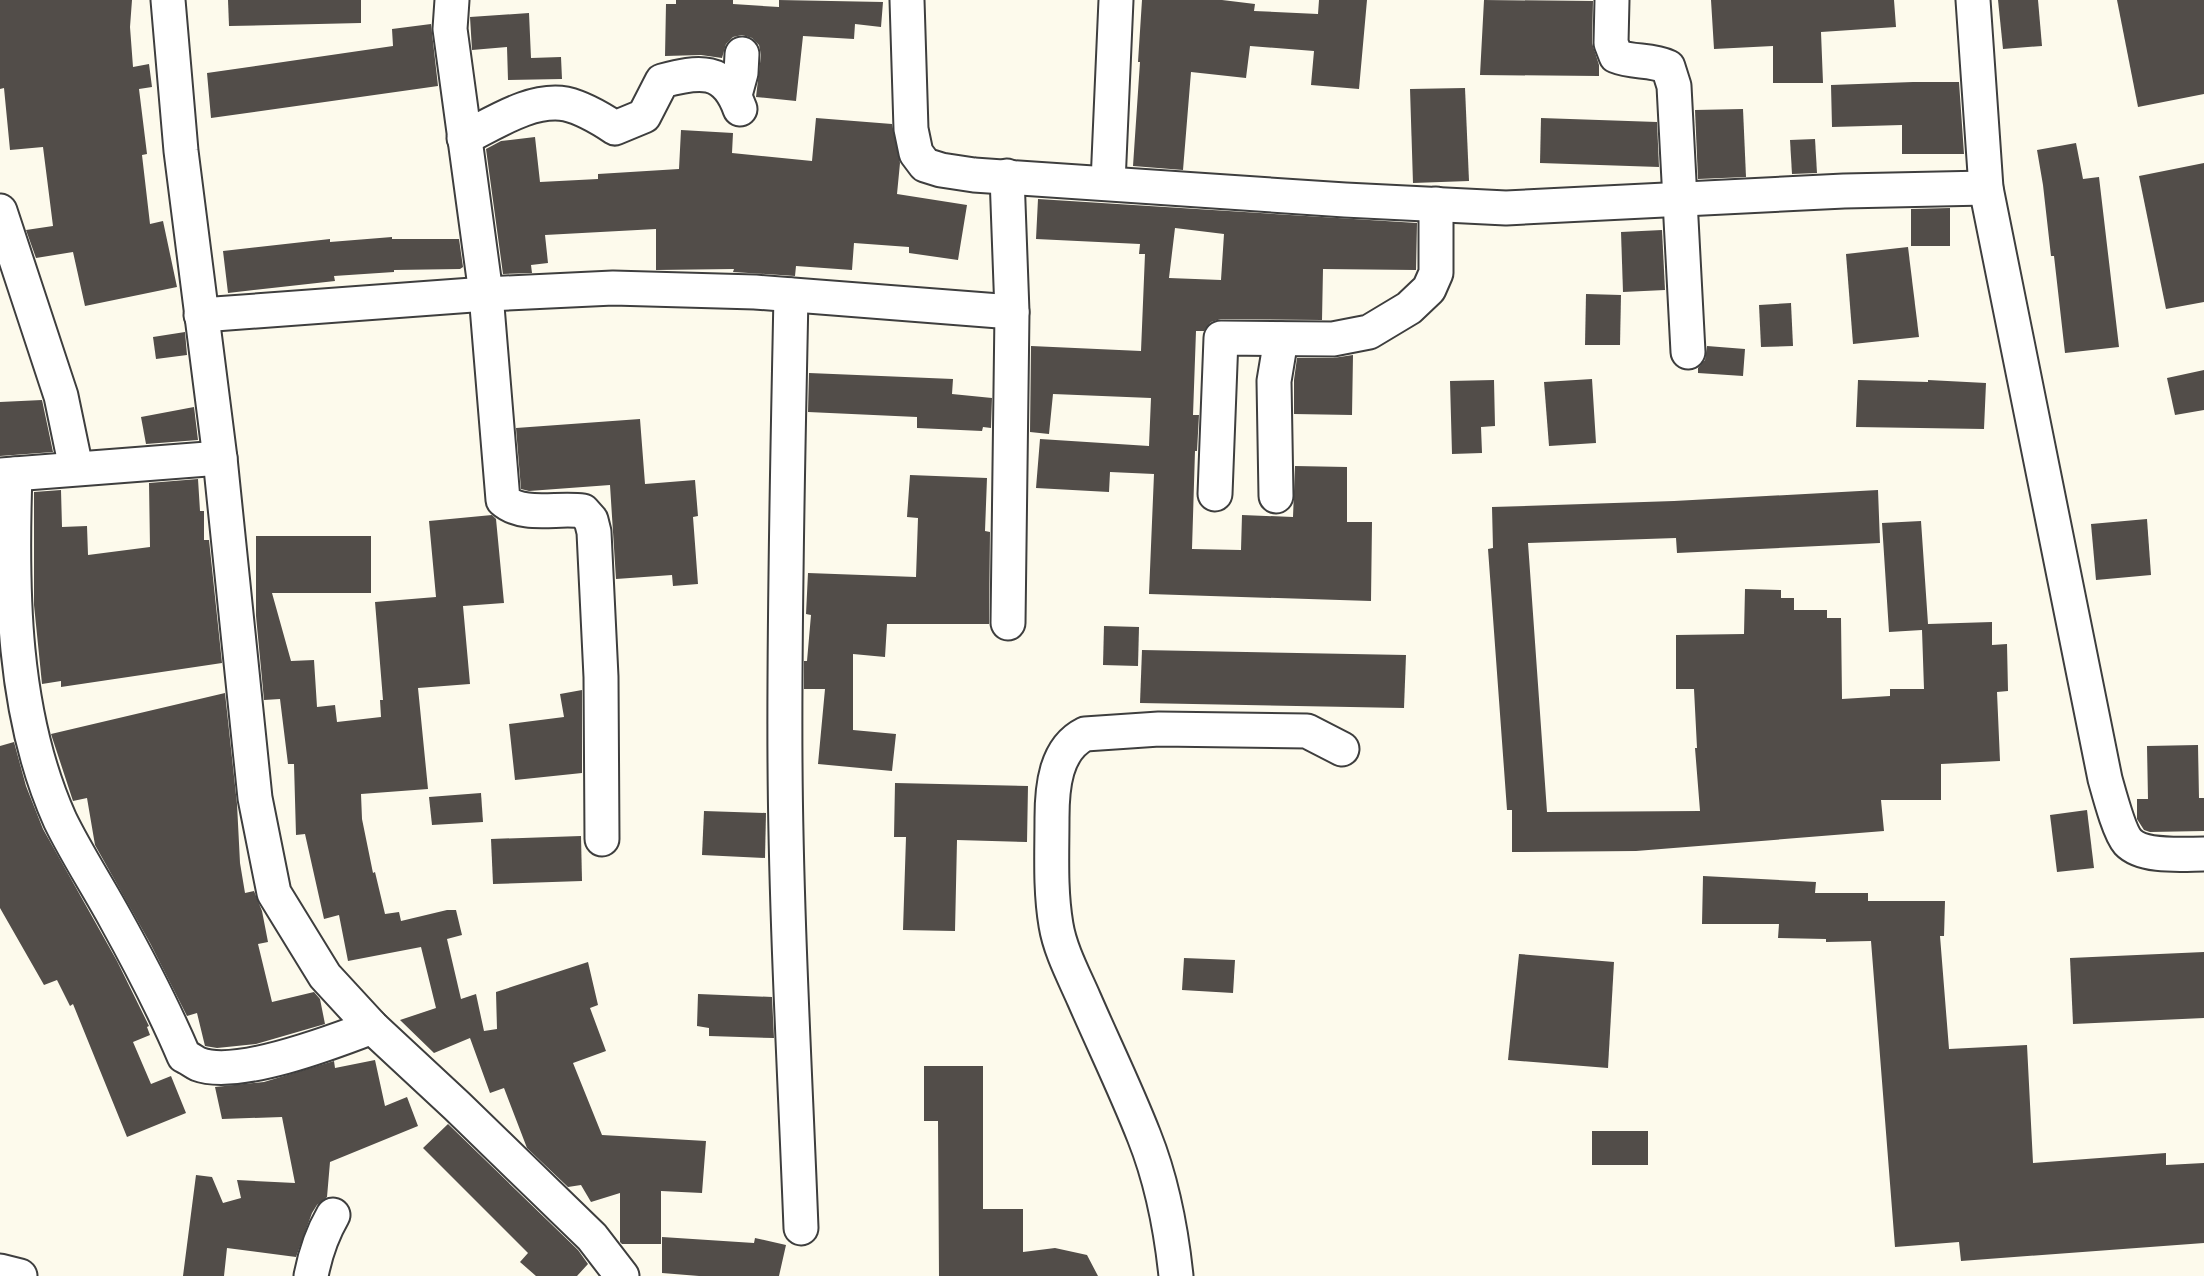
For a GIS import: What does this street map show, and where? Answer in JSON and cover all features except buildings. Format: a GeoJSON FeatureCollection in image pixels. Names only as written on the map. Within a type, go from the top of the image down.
{"type":"FeatureCollection","features":[{"type":"Feature","properties":{"kind":"street"},"geometry":{"type":"LineString","coordinates":[[168,0],[181,151],[220,458],[255,797],[274,893],[325,976],[372,1027],[592,1237],[622,1276]]}},
{"type":"Feature","properties":{"kind":"street"},"geometry":{"type":"LineString","coordinates":[[452,0],[450,29],[486,294],[503,499],[510,506],[525,510],[583,511],[591,520],[594,532],[601,677],[603,839]]}},
{"type":"Feature","properties":{"kind":"street"},"geometry":{"type":"LineString","coordinates":[[907,0],[911,129],[916,153],[925,165],[941,170],[974,175],[1493,208],[1844,191],[1986,188]]}},
{"type":"Feature","properties":{"kind":"street"},"geometry":{"type":"LineString","coordinates":[[1108,183],[1116,0]]}},
{"type":"Feature","properties":{"kind":"street"},"geometry":{"type":"LineString","coordinates":[[1612,0],[1611,43],[1616,56],[1626,61],[1658,63],[1668,67],[1672,76],[1688,352]]}},
{"type":"Feature","properties":{"kind":"street"},"geometry":{"type":"LineString","coordinates":[[1973,0],[1986,188],[2105,779],[2127,842],[2141,850],[2158,853],[2204,854]]}},
{"type":"Feature","properties":{"kind":"street"},"geometry":{"type":"LineString","coordinates":[[464,138],[529,106],[565,104],[594,115],[615,128],[644,116],[662,82],[692,73],[712,75],[738,102],[742,54]]}},
{"type":"Feature","properties":{"kind":"street"},"geometry":{"type":"LineString","coordinates":[[1007,176],[1012,312],[1008,623]]}},
{"type":"Feature","properties":{"kind":"street"},"geometry":{"type":"LineString","coordinates":[[1215,494],[1222,338],[1333,339],[1369,332],[1409,308],[1429,289],[1436,273],[1436,204]]}},
{"type":"Feature","properties":{"kind":"street"},"geometry":{"type":"LineString","coordinates":[[0,211],[61,396],[76,468]]}},
{"type":"Feature","properties":{"kind":"street"},"geometry":{"type":"LineString","coordinates":[[201,315],[486,294],[613,288],[791,295],[1012,312]]}},
{"type":"Feature","properties":{"kind":"street"},"geometry":{"type":"LineString","coordinates":[[791,295],[786,504],[785,764],[790,973],[801,1228]]}},
{"type":"Feature","properties":{"kind":"street"},"geometry":{"type":"LineString","coordinates":[[1276,496],[1274,381],[1281,340]]}},
{"type":"Feature","properties":{"kind":"street"},"geometry":{"type":"LineString","coordinates":[[220,458],[8,475],[22,685],[30,734],[43,777],[61,821],[132,947],[184,1056],[199,1065],[246,1065],[320,1046],[372,1027]]}},
{"type":"Feature","properties":{"kind":"street"},"geometry":{"type":"LineString","coordinates":[[1176,1276],[1171,1230],[1152,1157],[1075,978],[1056,927],[1052,879],[1052,800],[1061,759],[1074,739],[1085,734],[1159,729],[1307,731],[1342,750]]}},
{"type":"Feature","properties":{"kind":"street"},"geometry":{"type":"LineString","coordinates":[[311,1276],[318,1248],[333,1215]]}},
{"type":"Feature","properties":{"kind":"street"},"geometry":{"type":"LineString","coordinates":[[0,1270],[20,1276]]}}]}
